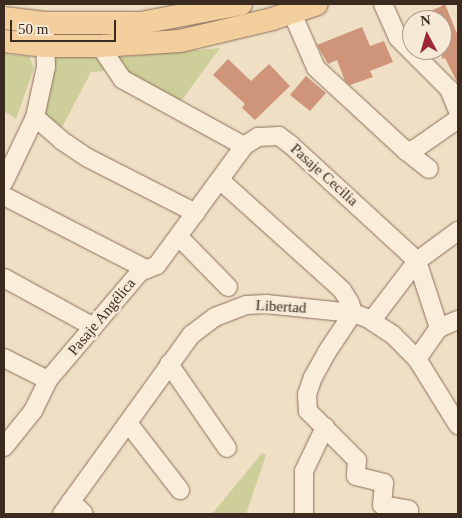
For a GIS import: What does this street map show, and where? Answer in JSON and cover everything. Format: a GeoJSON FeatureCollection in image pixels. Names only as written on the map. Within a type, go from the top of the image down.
{"type":"FeatureCollection","features":[{"type":"Feature","properties":{"kind":"main road"},"geometry":{"type":"LineString","coordinates":[[4,18],[45,23],[141,23],[241,4]]}},
{"type":"Feature","properties":{"kind":"main road"},"geometry":{"type":"LineString","coordinates":[[4,41],[46,46],[100,46],[180,41],[219,34],[291,8],[317,4]]}},
{"type":"Feature","properties":{"kind":"street"},"geometry":{"type":"LineString","coordinates":[[383,4],[398,38],[449,89],[458,111]]}},
{"type":"Feature","properties":{"kind":"street"},"geometry":{"type":"LineString","coordinates":[[291,8],[316,68],[429,170]]}},
{"type":"Feature","properties":{"kind":"street"},"geometry":{"type":"LineString","coordinates":[[4,182],[35,117],[46,67],[45,23]]}},
{"type":"Feature","properties":{"kind":"street"},"geometry":{"type":"LineString","coordinates":[[100,46],[122,79],[244,146]]}},
{"type":"Feature","properties":{"kind":"street"},"geometry":{"type":"LineString","coordinates":[[35,117],[61,140],[88,158],[196,213]]}},
{"type":"Feature","properties":{"kind":"street"},"geometry":{"type":"LineString","coordinates":[[406,151],[415,149],[458,119]]}},
{"type":"Feature","properties":{"kind":"street","name":"Pasaje Cecilia"},"geometry":{"type":"LineString","coordinates":[[244,146],[258,137],[280,136],[292,144],[418,260]]}},
{"type":"Feature","properties":{"kind":"street","name":"Pasaje Angélica"},"geometry":{"type":"LineString","coordinates":[[5,444],[33,411],[48,380],[140,272],[157,265],[244,146]]}},
{"type":"Feature","properties":{"kind":"street"},"geometry":{"type":"LineString","coordinates":[[220,180],[342,290],[354,313],[326,352],[309,386],[308,411],[357,460],[356,476],[384,483],[382,506],[409,510],[408,514]]}},
{"type":"Feature","properties":{"kind":"street"},"geometry":{"type":"LineString","coordinates":[[4,196],[146,269]]}},
{"type":"Feature","properties":{"kind":"street"},"geometry":{"type":"LineString","coordinates":[[372,320],[418,260],[458,231]]}},
{"type":"Feature","properties":{"kind":"street"},"geometry":{"type":"LineString","coordinates":[[179,237],[228,287]]}},
{"type":"Feature","properties":{"kind":"street"},"geometry":{"type":"LineString","coordinates":[[418,260],[439,328]]}},
{"type":"Feature","properties":{"kind":"street"},"geometry":{"type":"LineString","coordinates":[[4,278],[94,327]]}},
{"type":"Feature","properties":{"kind":"street","name":"Libertad"},"geometry":{"type":"LineString","coordinates":[[66,508],[191,335],[215,317],[246,305],[266,304],[354,313],[372,320],[393,334],[417,359],[458,425]]}},
{"type":"Feature","properties":{"kind":"street"},"geometry":{"type":"LineString","coordinates":[[417,359],[439,328],[458,320]]}},
{"type":"Feature","properties":{"kind":"street"},"geometry":{"type":"LineString","coordinates":[[4,358],[48,380]]}},
{"type":"Feature","properties":{"kind":"street"},"geometry":{"type":"LineString","coordinates":[[169,364],[227,448]]}},
{"type":"Feature","properties":{"kind":"street"},"geometry":{"type":"LineString","coordinates":[[128,422],[180,490]]}},
{"type":"Feature","properties":{"kind":"street"},"geometry":{"type":"LineString","coordinates":[[304,514],[304,471],[325,427]]}},
{"type":"Feature","properties":{"kind":"street"},"geometry":{"type":"LineString","coordinates":[[66,508],[84,514]]}},
{"type":"Feature","properties":{"kind":"green space"},"geometry":{"type":"Polygon","coordinates":[[[220,48],[181,101],[116,70],[91,72],[61,129],[35,117],[56,57],[122,57],[220,48]]]}},
{"type":"Feature","properties":{"kind":"green space"},"geometry":{"type":"Polygon","coordinates":[[[4,54],[29,56],[34,68],[16,119],[4,111],[4,54]]]}},
{"type":"Feature","properties":{"kind":"green space"},"geometry":{"type":"Polygon","coordinates":[[[262,453],[266,455],[246,514],[212,514],[262,453]]]}},
{"type":"Feature","properties":{"kind":"building"},"geometry":{"type":"Polygon","coordinates":[[[442,4],[445,4],[447,10],[433,10],[442,6],[442,4]]]}},
{"type":"Feature","properties":{"kind":"building"},"geometry":{"type":"Polygon","coordinates":[[[452,21],[458,36],[458,84],[446,60],[452,60],[452,21]]]}},
{"type":"Feature","properties":{"kind":"building"},"geometry":{"type":"Polygon","coordinates":[[[362,27],[370,46],[384,41],[393,62],[370,71],[373,77],[350,85],[345,81],[337,60],[328,64],[317,45],[362,27]]]}},
{"type":"Feature","properties":{"kind":"building"},"geometry":{"type":"Polygon","coordinates":[[[228,59],[251,81],[269,64],[290,86],[255,120],[242,108],[245,104],[213,75],[228,59]]]}},
{"type":"Feature","properties":{"kind":"building"},"geometry":{"type":"Polygon","coordinates":[[[306,76],[326,93],[310,111],[290,95],[306,76]]]}}]}
